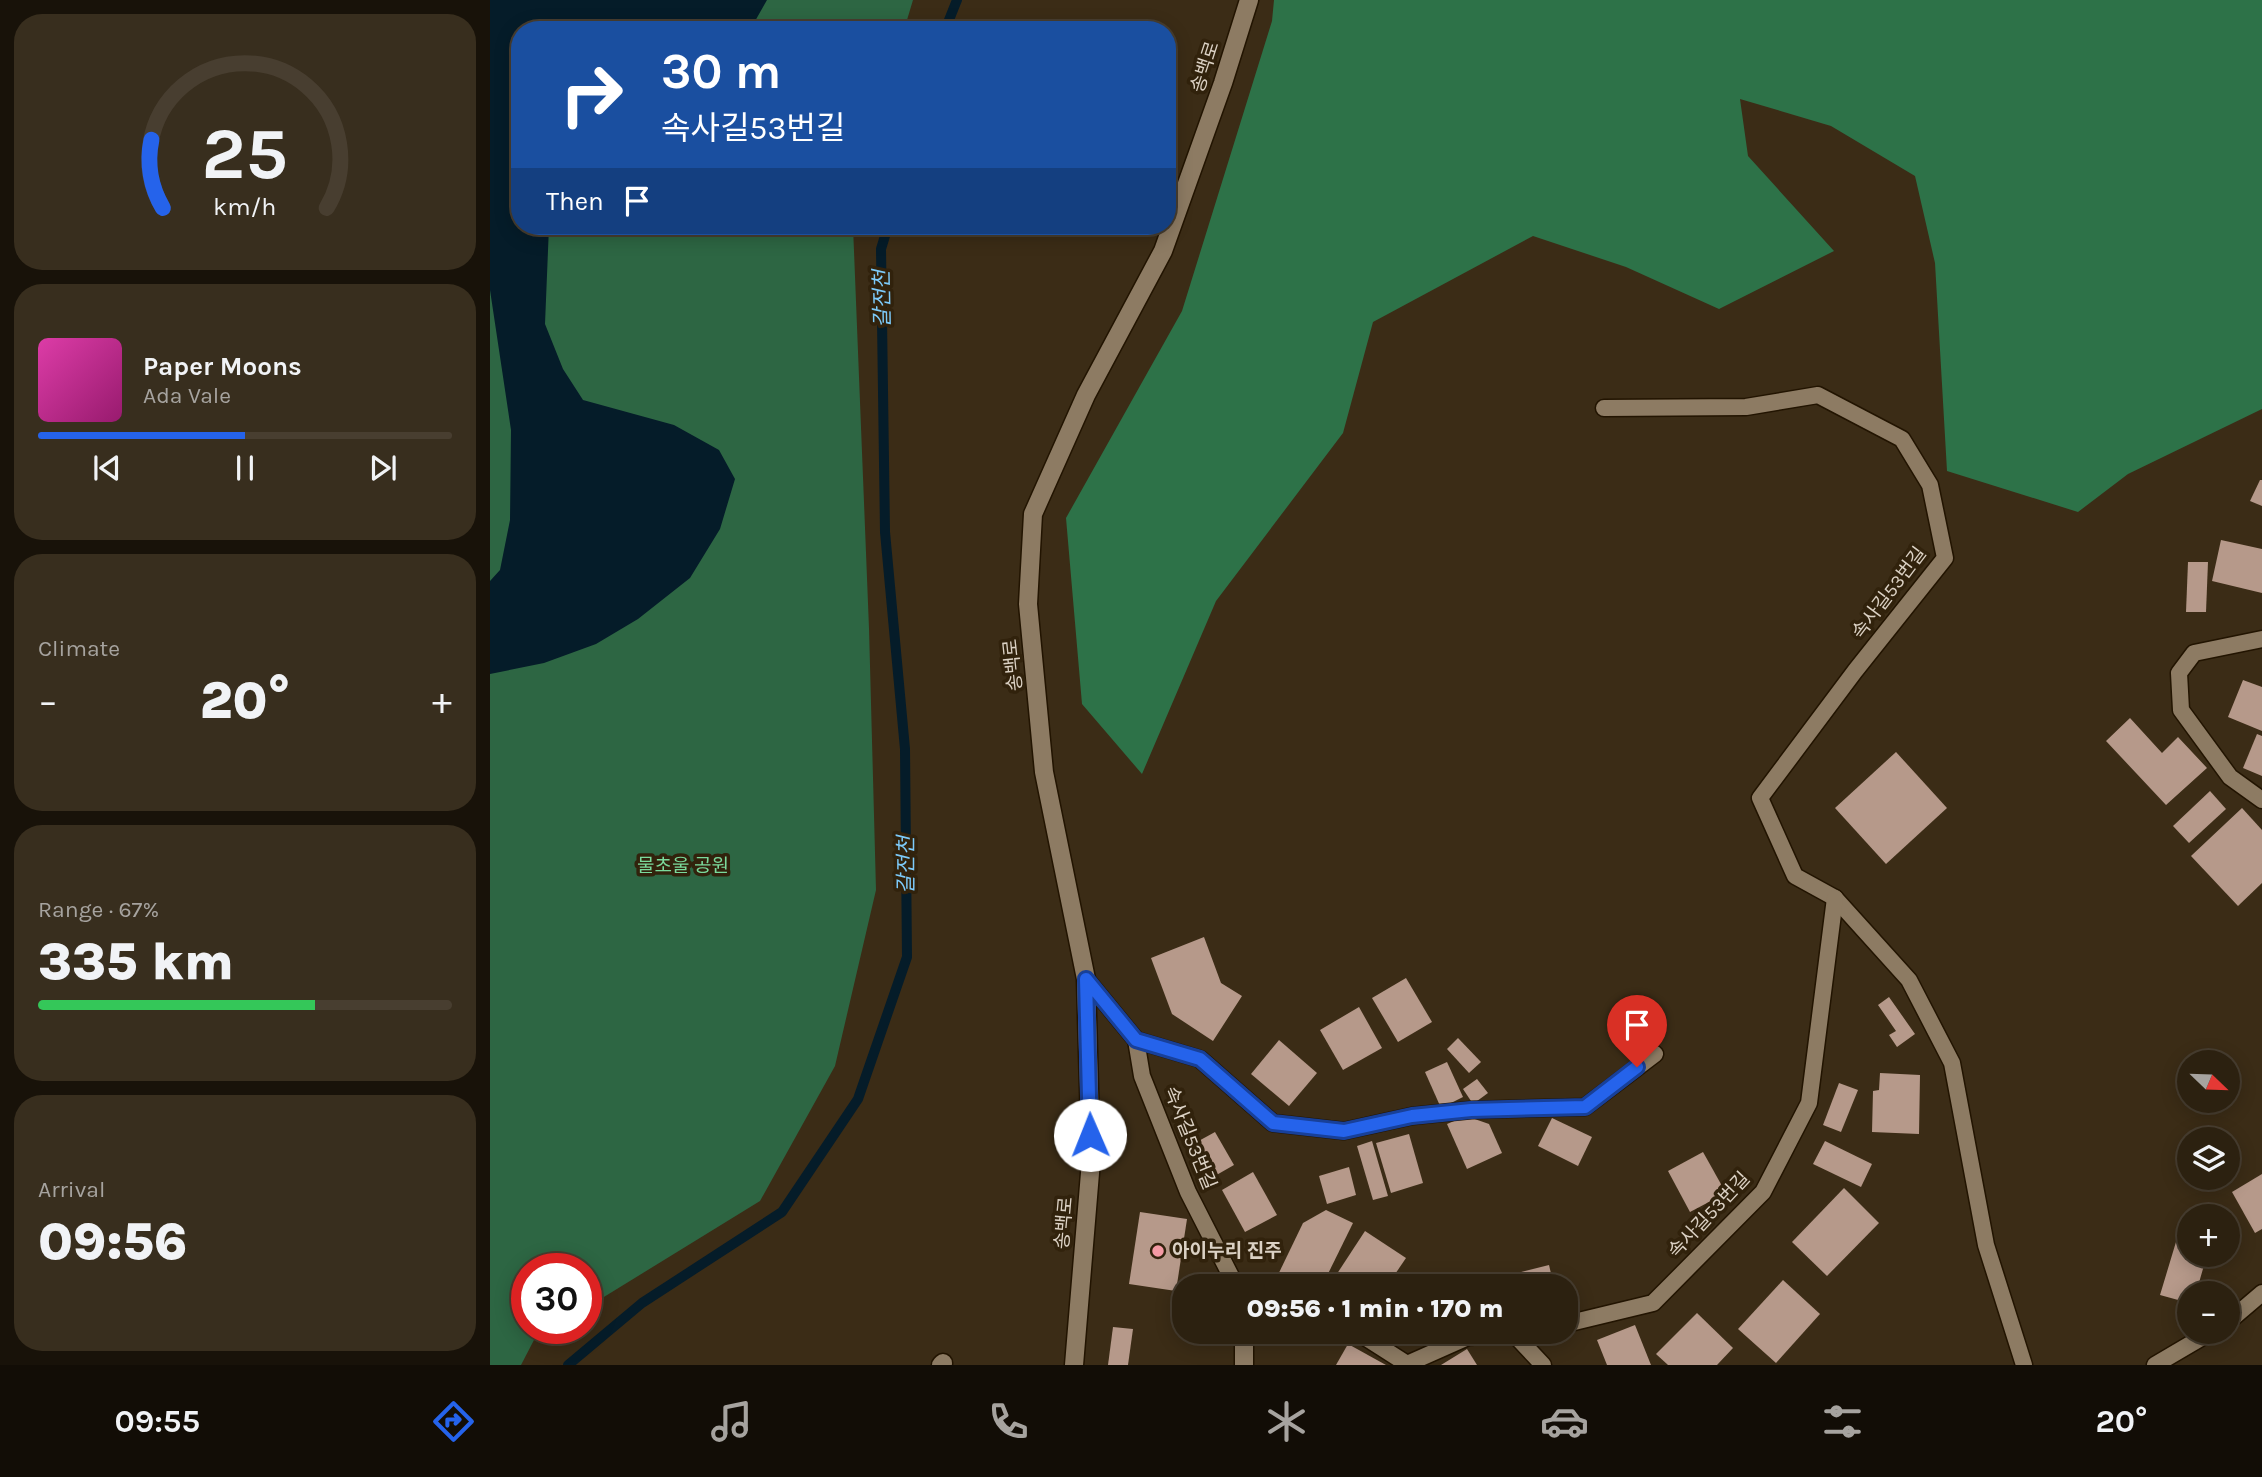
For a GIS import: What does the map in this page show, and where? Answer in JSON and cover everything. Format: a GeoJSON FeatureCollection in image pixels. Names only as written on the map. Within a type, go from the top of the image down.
{"type":"FeatureCollection","features":[{"type":"Feature","properties":{"kind":"street","name":"송백로"},"geometry":{"type":"LineString","coordinates":[[1176,215],[1223,83],[1249,0]]}},
{"type":"Feature","properties":{"kind":"street","name":"송백로"},"geometry":{"type":"LineString","coordinates":[[1074,1365],[1091,1161],[1086,979],[1044,772],[1028,604],[1033,514],[1086,395],[1163,251],[1169,235]]}},
{"type":"Feature","properties":{"kind":"street"},"geometry":{"type":"LineString","coordinates":[[1244,1344],[1244,1365]]}},
{"type":"Feature","properties":{"kind":"lane","name":"속사길53번길"},"geometry":{"type":"LineString","coordinates":[[1604,408],[1746,407],[1818,395],[1902,439],[1930,485],[1945,558],[1760,797],[1795,876],[1835,898],[1909,980],[1952,1063],[1986,1245],[2024,1365]]}},
{"type":"Feature","properties":{"kind":"lane"},"geometry":{"type":"LineString","coordinates":[[2262,639],[2194,653],[2179,673],[2181,710],[2230,777],[2262,800]]}},
{"type":"Feature","properties":{"kind":"lane","name":"속사길53번길"},"geometry":{"type":"LineString","coordinates":[[1578,1321],[1653,1303],[1763,1192],[1809,1103],[1835,898]]}},
{"type":"Feature","properties":{"kind":"lane","name":"속사길53번길"},"geometry":{"type":"LineString","coordinates":[[1086,979],[1136,1040],[1142,1076],[1183,1179],[1230,1274]]}},
{"type":"Feature","properties":{"kind":"lane"},"geometry":{"type":"LineString","coordinates":[[1136,1040],[1200,1059],[1273,1123],[1344,1131],[1412,1116],[1471,1110],[1585,1107],[1655,1054]]}},
{"type":"Feature","properties":{"kind":"lane"},"geometry":{"type":"LineString","coordinates":[[2240,1312],[2262,1293]]}},
{"type":"Feature","properties":{"kind":"lane"},"geometry":{"type":"LineString","coordinates":[[1376,1344],[1407,1364],[1452,1344]]}},
{"type":"Feature","properties":{"kind":"lane"},"geometry":{"type":"LineString","coordinates":[[1528,1344],[1543,1365]]}},
{"type":"Feature","properties":{"kind":"lane"},"geometry":{"type":"LineString","coordinates":[[2155,1365],[2191,1344]]}},
{"type":"Feature","properties":{"kind":"green space","name":"물초울 공원"},"geometry":{"type":"Polygon","coordinates":[[[490,0],[913,0],[907,21],[511,21],[511,235],[853,235],[876,890],[835,1066],[760,1201],[602,1298],[602,1253],[511,1253],[511,1344],[532,1344],[521,1365],[490,1365],[490,0]]]}},
{"type":"Feature","properties":{"kind":"green space"},"geometry":{"type":"Polygon","coordinates":[[[1274,0],[2262,0],[2262,409],[2128,474],[2078,512],[1947,471],[1935,263],[1915,176],[1831,126],[1740,99],[1748,156],[1834,251],[1719,309],[1626,267],[1533,236],[1373,322],[1343,433],[1216,601],[1142,774],[1082,704],[1066,518],[1182,311],[1272,21],[1274,0]]]}},
{"type":"Feature","properties":{"kind":"water"},"geometry":{"type":"Polygon","coordinates":[[[490,0],[767,0],[755,21],[511,21],[511,235],[549,235],[545,324],[563,369],[583,400],[674,425],[719,450],[735,479],[720,529],[690,578],[638,619],[596,644],[544,663],[490,674],[490,581],[500,570],[510,520],[511,430],[490,290],[490,0]]]}},
{"type":"Feature","properties":{"kind":"building"},"geometry":{"type":"Polygon","coordinates":[[[2262,480],[2262,506],[2250,501],[2262,480]]]}},
{"type":"Feature","properties":{"kind":"building"},"geometry":{"type":"Polygon","coordinates":[[[2221,540],[2262,549],[2262,593],[2212,581],[2221,540]]]}},
{"type":"Feature","properties":{"kind":"building"},"geometry":{"type":"Polygon","coordinates":[[[2188,562],[2208,562],[2206,612],[2186,612],[2188,562]]]}},
{"type":"Feature","properties":{"kind":"building"},"geometry":{"type":"Polygon","coordinates":[[[2243,680],[2262,687],[2262,731],[2228,717],[2243,680]]]}},
{"type":"Feature","properties":{"kind":"building"},"geometry":{"type":"Polygon","coordinates":[[[2130,718],[2162,753],[2178,737],[2207,768],[2166,805],[2106,741],[2130,718]]]}},
{"type":"Feature","properties":{"kind":"building"},"geometry":{"type":"Polygon","coordinates":[[[2257,734],[2262,736],[2262,776],[2243,768],[2257,734]]]}},
{"type":"Feature","properties":{"kind":"building"},"geometry":{"type":"Polygon","coordinates":[[[1896,752],[1947,808],[1886,864],[1835,808],[1896,752]]]}},
{"type":"Feature","properties":{"kind":"building"},"geometry":{"type":"Polygon","coordinates":[[[2210,791],[2226,809],[2189,843],[2173,826],[2210,791]]]}},
{"type":"Feature","properties":{"kind":"building"},"geometry":{"type":"Polygon","coordinates":[[[2242,808],[2262,830],[2262,883],[2238,906],[2191,856],[2242,808]]]}},
{"type":"Feature","properties":{"kind":"building"},"geometry":{"type":"Polygon","coordinates":[[[1204,937],[1221,983],[1242,996],[1213,1041],[1172,1014],[1151,958],[1204,937]]]}},
{"type":"Feature","properties":{"kind":"building"},"geometry":{"type":"Polygon","coordinates":[[[1406,978],[1432,1022],[1398,1042],[1372,998],[1406,978]]]}},
{"type":"Feature","properties":{"kind":"building"},"geometry":{"type":"Polygon","coordinates":[[[1889,997],[1915,1034],[1897,1047],[1889,1035],[1896,1031],[1878,1005],[1889,997]]]}},
{"type":"Feature","properties":{"kind":"building"},"geometry":{"type":"Polygon","coordinates":[[[1359,1007],[1382,1048],[1343,1070],[1320,1030],[1359,1007]]]}},
{"type":"Feature","properties":{"kind":"building"},"geometry":{"type":"Polygon","coordinates":[[[1458,1038],[1481,1062],[1469,1073],[1447,1049],[1458,1038]]]}},
{"type":"Feature","properties":{"kind":"building"},"geometry":{"type":"Polygon","coordinates":[[[1279,1040],[1317,1073],[1289,1106],[1251,1074],[1279,1040]]]}},
{"type":"Feature","properties":{"kind":"building"},"geometry":{"type":"Polygon","coordinates":[[[1447,1062],[1463,1097],[1441,1108],[1425,1072],[1447,1062]]]}},
{"type":"Feature","properties":{"kind":"building"},"geometry":{"type":"Polygon","coordinates":[[[1880,1073],[1920,1075],[1919,1134],[1872,1132],[1873,1091],[1879,1090],[1880,1073]]]}},
{"type":"Feature","properties":{"kind":"building"},"geometry":{"type":"Polygon","coordinates":[[[1477,1079],[1488,1093],[1473,1104],[1463,1089],[1477,1079]]]}},
{"type":"Feature","properties":{"kind":"building"},"geometry":{"type":"Polygon","coordinates":[[[1839,1083],[1858,1090],[1841,1132],[1823,1125],[1839,1083]]]}},
{"type":"Feature","properties":{"kind":"building"},"geometry":{"type":"Polygon","coordinates":[[[1466,1116],[1489,1124],[1502,1153],[1467,1169],[1447,1124],[1466,1116]]]}},
{"type":"Feature","properties":{"kind":"building"},"geometry":{"type":"Polygon","coordinates":[[[1552,1118],[1592,1137],[1578,1166],[1538,1146],[1552,1118]]]}},
{"type":"Feature","properties":{"kind":"building"},"geometry":{"type":"Polygon","coordinates":[[[1215,1132],[1234,1165],[1213,1177],[1195,1143],[1215,1132]]]}},
{"type":"Feature","properties":{"kind":"building"},"geometry":{"type":"Polygon","coordinates":[[[1409,1134],[1423,1183],[1391,1193],[1376,1143],[1409,1134]]]}},
{"type":"Feature","properties":{"kind":"building"},"geometry":{"type":"Polygon","coordinates":[[[1372,1141],[1388,1196],[1373,1200],[1357,1146],[1372,1141]]]}},
{"type":"Feature","properties":{"kind":"building"},"geometry":{"type":"Polygon","coordinates":[[[1825,1141],[1872,1164],[1861,1187],[1813,1164],[1825,1141]]]}},
{"type":"Feature","properties":{"kind":"building"},"geometry":{"type":"Polygon","coordinates":[[[1703,1152],[1726,1193],[1690,1212],[1668,1171],[1703,1152]]]}},
{"type":"Feature","properties":{"kind":"building"},"geometry":{"type":"Polygon","coordinates":[[[1349,1167],[1356,1195],[1327,1204],[1319,1176],[1349,1167]]]}},
{"type":"Feature","properties":{"kind":"building"},"geometry":{"type":"Polygon","coordinates":[[[1253,1172],[1277,1215],[1245,1232],[1222,1190],[1253,1172]]]}},
{"type":"Feature","properties":{"kind":"building"},"geometry":{"type":"Polygon","coordinates":[[[2262,1174],[2262,1229],[2255,1233],[2232,1192],[2240,1190],[2240,1187],[2262,1174]]]}},
{"type":"Feature","properties":{"kind":"building"},"geometry":{"type":"Polygon","coordinates":[[[1844,1188],[1879,1223],[1827,1276],[1792,1242],[1844,1188]]]}},
{"type":"Feature","properties":{"kind":"building"},"geometry":{"type":"Polygon","coordinates":[[[1326,1210],[1353,1223],[1328,1274],[1278,1274],[1303,1223],[1326,1210]]]}},
{"type":"Feature","properties":{"kind":"building","name":"아이누리 진주"},"geometry":{"type":"Polygon","coordinates":[[[1140,1212],[1187,1219],[1179,1274],[1172,1274],[1172,1290],[1129,1284],[1140,1212]]]}},
{"type":"Feature","properties":{"kind":"building"},"geometry":{"type":"Polygon","coordinates":[[[1365,1231],[1406,1258],[1395,1274],[1337,1274],[1365,1231]]]}},
{"type":"Feature","properties":{"kind":"building"},"geometry":{"type":"Polygon","coordinates":[[[2177,1239],[2177,1267],[2204,1267],[2199,1281],[2177,1281],[2177,1300],[2160,1295],[2177,1239]]]}},
{"type":"Feature","properties":{"kind":"building"},"geometry":{"type":"Polygon","coordinates":[[[1549,1265],[1551,1274],[1514,1274],[1549,1265]]]}},
{"type":"Feature","properties":{"kind":"building"},"geometry":{"type":"Polygon","coordinates":[[[1783,1280],[1820,1314],[1776,1363],[1738,1329],[1783,1280]]]}},
{"type":"Feature","properties":{"kind":"building"},"geometry":{"type":"Polygon","coordinates":[[[1697,1313],[1733,1348],[1717,1365],[1668,1365],[1656,1354],[1697,1313]]]}},
{"type":"Feature","properties":{"kind":"building"},"geometry":{"type":"Polygon","coordinates":[[[1635,1325],[1651,1365],[1607,1365],[1597,1340],[1635,1325]]]}},
{"type":"Feature","properties":{"kind":"building"},"geometry":{"type":"Polygon","coordinates":[[[1113,1327],[1133,1329],[1128,1365],[1108,1365],[1113,1327]]]}},
{"type":"Feature","properties":{"kind":"building"},"geometry":{"type":"Polygon","coordinates":[[[1348,1344],[1386,1365],[1336,1365],[1348,1344]]]}},
{"type":"Feature","properties":{"kind":"building"},"geometry":{"type":"Polygon","coordinates":[[[1467,1349],[1477,1365],[1441,1365],[1467,1349]]]}},
{"type":"Feature","properties":{"kind":"waterway","name":"갈전천"},"geometry":{"type":"LineString","coordinates":[[949,21],[957,0]]}},
{"type":"Feature","properties":{"kind":"waterway","name":"갈전천"},"geometry":{"type":"LineString","coordinates":[[568,1365],[642,1303],[782,1212],[858,1099],[907,957],[905,749],[885,532],[881,249],[885,235]]}},
{"type":"Feature","properties":{"kind":"place","name":"아이누리 진주"},"geometry":{"type":"Point","coordinates":[1158,1251]}},
{"type":"Feature","properties":{"kind":"route"},"geometry":{"type":"LineString","coordinates":[[1090,1135],[1086,979],[1136,1040],[1200,1059],[1273,1123],[1344,1131],[1412,1116],[1471,1110],[1585,1107],[1637,1067]]}}]}
